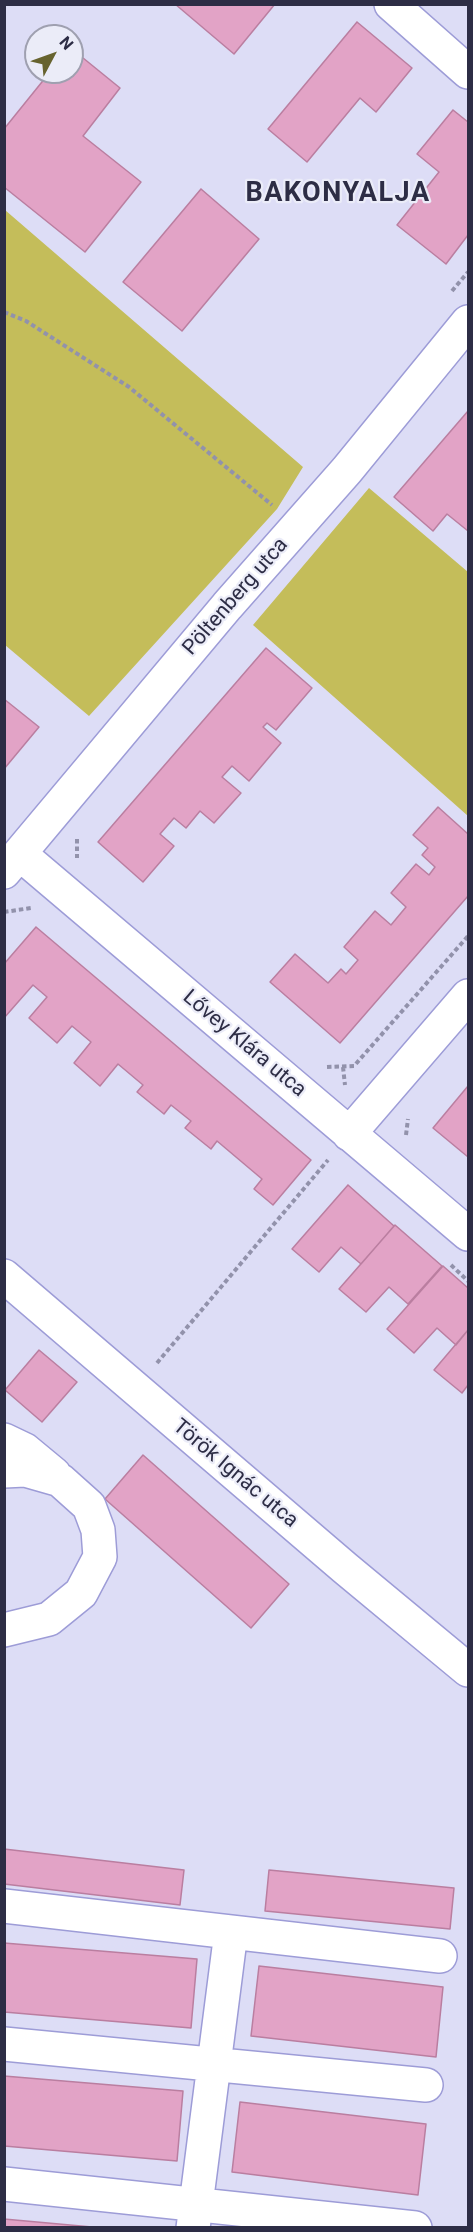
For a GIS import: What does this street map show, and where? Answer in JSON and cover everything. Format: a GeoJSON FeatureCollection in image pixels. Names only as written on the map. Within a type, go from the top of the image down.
{"type":"FeatureCollection","features":[{"type":"Feature","properties":{"kind":"street"},"geometry":{"type":"LineString","coordinates":[[391,4],[468,72]]}},
{"type":"Feature","properties":{"kind":"street","name":"Pöltenberg utca"},"geometry":{"type":"LineString","coordinates":[[12,863],[227,606],[347,470],[468,322]]}},
{"type":"Feature","properties":{"kind":"street","name":"Lővey Klára utca"},"geometry":{"type":"LineString","coordinates":[[12,863],[350,1134],[468,1234]]}},
{"type":"Feature","properties":{"kind":"street"},"geometry":{"type":"LineString","coordinates":[[350,1134],[468,996]]}},
{"type":"Feature","properties":{"kind":"street","name":"Török Ignác utca"},"geometry":{"type":"LineString","coordinates":[[4,1276],[468,1670]]}},
{"type":"Feature","properties":{"kind":"street"},"geometry":{"type":"LineString","coordinates":[[4,1440],[25,1450],[89,1506],[98,1530],[100,1557],[81,1593],[49,1619],[6,1629]]}},
{"type":"Feature","properties":{"kind":"street"},"geometry":{"type":"LineString","coordinates":[[4,1472],[26,1470],[60,1480]]}},
{"type":"Feature","properties":{"kind":"street"},"geometry":{"type":"LineString","coordinates":[[4,1906],[440,1956]]}},
{"type":"Feature","properties":{"kind":"street"},"geometry":{"type":"LineString","coordinates":[[194,2216],[231,1932]]}},
{"type":"Feature","properties":{"kind":"street"},"geometry":{"type":"LineString","coordinates":[[4,2044],[426,2085]]}},
{"type":"Feature","properties":{"kind":"street"},"geometry":{"type":"LineString","coordinates":[[4,2184],[194,2216],[415,2228]]}},
{"type":"Feature","properties":{"kind":"path"},"geometry":{"type":"LineString","coordinates":[[4,312],[26,321],[129,387],[278,509]]}},
{"type":"Feature","properties":{"kind":"path"},"geometry":{"type":"LineString","coordinates":[[77,836],[76,857],[86,865]]}},
{"type":"Feature","properties":{"kind":"path"},"geometry":{"type":"LineString","coordinates":[[318,1060],[327,1068],[354,1066],[468,936]]}},
{"type":"Feature","properties":{"kind":"path"},"geometry":{"type":"LineString","coordinates":[[405,1141],[408,1119],[416,1110]]}},
{"type":"Feature","properties":{"kind":"path"},"geometry":{"type":"LineString","coordinates":[[135,1389],[350,1134]]}},
{"type":"Feature","properties":{"kind":"shaded area"},"geometry":{"type":"Polygon","coordinates":[[[5,210],[303,467],[277,509],[89,716],[5,645],[5,210]]]}},
{"type":"Feature","properties":{"kind":"shaded area"},"geometry":{"type":"Polygon","coordinates":[[[369,488],[468,572],[468,816],[253,625],[369,488]]]}},
{"type":"Feature","properties":{"kind":"building"},"geometry":{"type":"Polygon","coordinates":[[[175,4],[275,4],[234,54],[175,4]]]}},
{"type":"Feature","properties":{"kind":"building"},"geometry":{"type":"Polygon","coordinates":[[[357,22],[412,68],[376,112],[360,98],[307,162],[268,129],[357,22]]]}},
{"type":"Feature","properties":{"kind":"building"},"geometry":{"type":"Polygon","coordinates":[[[84,59],[120,88],[83,136],[141,182],[85,252],[4,187],[4,129],[40,84],[84,84],[84,59]]]}},
{"type":"Feature","properties":{"kind":"building"},"geometry":{"type":"Polygon","coordinates":[[[453,110],[468,122],[468,235],[446,264],[397,225],[439,172],[417,154],[453,110]]]}},
{"type":"Feature","properties":{"kind":"building"},"geometry":{"type":"Polygon","coordinates":[[[201,189],[259,239],[182,331],[123,282],[201,189]]]}},
{"type":"Feature","properties":{"kind":"building"},"geometry":{"type":"Polygon","coordinates":[[[468,411],[468,531],[447,514],[433,531],[394,497],[468,411]]]}},
{"type":"Feature","properties":{"kind":"building"},"geometry":{"type":"Polygon","coordinates":[[[266,648],[312,688],[276,730],[267,723],[263,727],[281,743],[249,781],[232,766],[222,777],[241,793],[214,823],[200,811],[186,828],[174,818],[160,834],[174,846],[143,882],[98,842],[266,648]]]}},
{"type":"Feature","properties":{"kind":"building"},"geometry":{"type":"Polygon","coordinates":[[[4,699],[39,727],[4,769],[4,699]]]}},
{"type":"Feature","properties":{"kind":"building"},"geometry":{"type":"Polygon","coordinates":[[[438,807],[468,834],[468,896],[340,1043],[270,982],[295,954],[328,983],[341,969],[346,974],[358,960],[344,947],[375,911],[391,925],[406,907],[391,893],[416,864],[429,875],[435,867],[422,855],[428,848],[413,835],[438,807]]]}},
{"type":"Feature","properties":{"kind":"building"},"geometry":{"type":"Polygon","coordinates":[[[36,927],[311,1160],[273,1205],[254,1189],[262,1179],[217,1141],[211,1149],[185,1128],[191,1121],[171,1105],[164,1114],[137,1092],[143,1085],[118,1064],[100,1086],[74,1063],[91,1042],[72,1026],[57,1043],[29,1018],[47,997],[33,985],[4,1018],[4,964],[36,927]]]}},
{"type":"Feature","properties":{"kind":"building"},"geometry":{"type":"Polygon","coordinates":[[[468,1086],[468,1157],[433,1128],[468,1086]]]}},
{"type":"Feature","properties":{"kind":"building"},"geometry":{"type":"Polygon","coordinates":[[[348,1185],[394,1226],[361,1264],[341,1247],[319,1272],[292,1249],[348,1185]]]}},
{"type":"Feature","properties":{"kind":"building"},"geometry":{"type":"Polygon","coordinates":[[[395,1225],[442,1266],[408,1304],[389,1287],[366,1312],[339,1289],[395,1225]]]}},
{"type":"Feature","properties":{"kind":"building"},"geometry":{"type":"Polygon","coordinates":[[[443,1266],[468,1288],[468,1330],[456,1345],[437,1328],[414,1353],[387,1329],[443,1266]]]}},
{"type":"Feature","properties":{"kind":"building"},"geometry":{"type":"Polygon","coordinates":[[[468,1330],[468,1385],[462,1393],[434,1370],[468,1330]]]}},
{"type":"Feature","properties":{"kind":"building"},"geometry":{"type":"Polygon","coordinates":[[[39,1350],[77,1382],[42,1422],[5,1390],[39,1350]]]}},
{"type":"Feature","properties":{"kind":"building"},"geometry":{"type":"Polygon","coordinates":[[[143,1455],[289,1584],[251,1628],[105,1499],[143,1455]]]}},
{"type":"Feature","properties":{"kind":"building"},"geometry":{"type":"Polygon","coordinates":[[[4,1849],[184,1870],[180,1905],[4,1884],[4,1849]]]}},
{"type":"Feature","properties":{"kind":"building"},"geometry":{"type":"Polygon","coordinates":[[[269,1870],[454,1888],[450,1929],[265,1911],[269,1870]]]}},
{"type":"Feature","properties":{"kind":"building"},"geometry":{"type":"Polygon","coordinates":[[[4,1943],[197,1959],[191,2028],[4,2012],[4,1943]]]}},
{"type":"Feature","properties":{"kind":"building"},"geometry":{"type":"Polygon","coordinates":[[[259,1966],[443,1987],[436,2057],[251,2036],[259,1966]]]}},
{"type":"Feature","properties":{"kind":"building"},"geometry":{"type":"Polygon","coordinates":[[[4,2076],[183,2091],[177,2161],[4,2146],[4,2076]]]}},
{"type":"Feature","properties":{"kind":"building"},"geometry":{"type":"Polygon","coordinates":[[[240,2102],[426,2124],[418,2195],[232,2172],[240,2102]]]}},
{"type":"Feature","properties":{"kind":"building"},"geometry":{"type":"Polygon","coordinates":[[[4,2219],[103,2228],[4,2228],[4,2219]]]}},
{"type":"Feature","properties":{"kind":"district","name":"BAKONYALJA"},"geometry":{"type":"Point","coordinates":[338,194]}}]}
